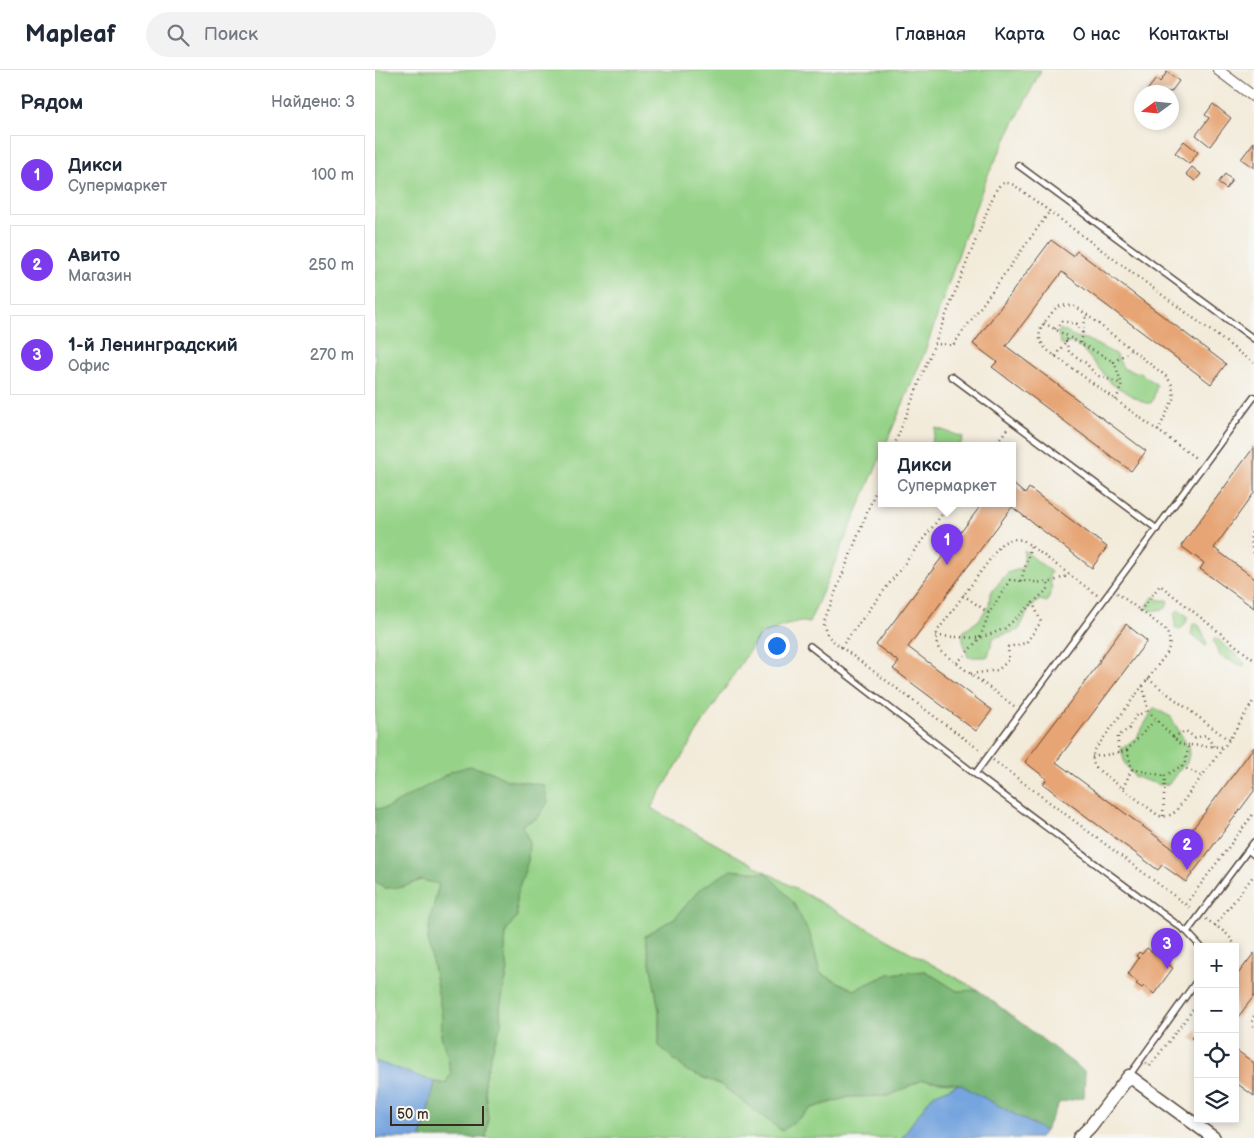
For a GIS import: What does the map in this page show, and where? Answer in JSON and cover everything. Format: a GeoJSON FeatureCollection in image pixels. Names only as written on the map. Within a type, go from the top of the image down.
{"type":"FeatureCollection","features":[{"type":"Feature","properties":{"kind":"street"},"geometry":{"type":"LineString","coordinates":[[1218,70],[1254,97]]}},
{"type":"Feature","properties":{"kind":"street"},"geometry":{"type":"LineString","coordinates":[[1079,1138],[1090,1127],[1129,1076],[1214,1138]]}},
{"type":"Feature","properties":{"kind":"lane"},"geometry":{"type":"LineString","coordinates":[[1018,165],[1254,339]]}},
{"type":"Feature","properties":{"kind":"lane"},"geometry":{"type":"LineString","coordinates":[[951,376],[1157,529]]}},
{"type":"Feature","properties":{"kind":"lane"},"geometry":{"type":"LineString","coordinates":[[975,774],[1254,397]]}},
{"type":"Feature","properties":{"kind":"lane"},"geometry":{"type":"LineString","coordinates":[[810,646],[975,774],[1187,932],[1197,943]]}},
{"type":"Feature","properties":{"kind":"lane"},"geometry":{"type":"LineString","coordinates":[[1187,932],[1254,842]]}},
{"type":"Feature","properties":{"kind":"lane"},"geometry":{"type":"LineString","coordinates":[[1248,850],[1254,854]]}},
{"type":"Feature","properties":{"kind":"lane"},"geometry":{"type":"LineString","coordinates":[[1129,1076],[1194,985]]}},
{"type":"Feature","properties":{"kind":"path"},"geometry":{"type":"LineString","coordinates":[[896,442],[998,186],[1004,183],[1014,184],[1254,363]]}},
{"type":"Feature","properties":{"kind":"path"},"geometry":{"type":"LineString","coordinates":[[934,344],[953,346],[1050,211]]}},
{"type":"Feature","properties":{"kind":"path"},"geometry":{"type":"LineString","coordinates":[[1158,431],[1174,397],[1172,385],[1167,377],[1078,308],[1072,306],[1057,307],[1041,327],[1039,336],[1041,344],[1055,356],[1204,465]]}},
{"type":"Feature","properties":{"kind":"path"},"geometry":{"type":"LineString","coordinates":[[1081,343],[1086,314]]}},
{"type":"Feature","properties":{"kind":"path"},"geometry":{"type":"LineString","coordinates":[[1055,329],[1062,321],[1070,322],[1077,324],[1083,334]]}},
{"type":"Feature","properties":{"kind":"path"},"geometry":{"type":"LineString","coordinates":[[1044,323],[1114,362],[1122,384],[1116,400]]}},
{"type":"Feature","properties":{"kind":"path"},"geometry":{"type":"LineString","coordinates":[[1055,356],[1069,337]]}},
{"type":"Feature","properties":{"kind":"path"},"geometry":{"type":"LineString","coordinates":[[1067,340],[1069,352],[1086,363],[1096,375],[1122,384]]}},
{"type":"Feature","properties":{"kind":"path"},"geometry":{"type":"LineString","coordinates":[[1114,362],[1132,349]]}},
{"type":"Feature","properties":{"kind":"path"},"geometry":{"type":"LineString","coordinates":[[997,442],[1013,421]]}},
{"type":"Feature","properties":{"kind":"path"},"geometry":{"type":"LineString","coordinates":[[878,485],[824,621],[826,634],[1186,904],[1234,943]]}},
{"type":"Feature","properties":{"kind":"path"},"geometry":{"type":"LineString","coordinates":[[841,647],[948,507]]}},
{"type":"Feature","properties":{"kind":"path"},"geometry":{"type":"LineString","coordinates":[[1254,528],[1251,531],[1254,553]]}},
{"type":"Feature","properties":{"kind":"path"},"geometry":{"type":"LineString","coordinates":[[1021,712],[940,651],[935,636],[937,630],[1002,543],[1007,540],[1023,540],[1103,600]]}},
{"type":"Feature","properties":{"kind":"path"},"geometry":{"type":"LineString","coordinates":[[1021,581],[1031,546]]}},
{"type":"Feature","properties":{"kind":"path"},"geometry":{"type":"LineString","coordinates":[[957,663],[980,638],[989,613],[1011,580],[1047,583],[1070,575]]}},
{"type":"Feature","properties":{"kind":"path"},"geometry":{"type":"LineString","coordinates":[[935,636],[980,638],[1004,629],[1049,588],[1047,583]]}},
{"type":"Feature","properties":{"kind":"path"},"geometry":{"type":"LineString","coordinates":[[1140,610],[1160,585],[1254,660]]}},
{"type":"Feature","properties":{"kind":"path"},"geometry":{"type":"LineString","coordinates":[[1112,589],[1165,629],[1169,642],[1167,653],[1094,751],[1092,757],[1096,768],[1159,816],[1171,815],[1224,747],[1254,700]]}},
{"type":"Feature","properties":{"kind":"path"},"geometry":{"type":"LineString","coordinates":[[963,595],[989,613]]}},
{"type":"Feature","properties":{"kind":"path"},"geometry":{"type":"LineString","coordinates":[[971,674],[998,670],[1009,660],[1008,647],[1026,642],[1041,622],[1033,603]]}},
{"type":"Feature","properties":{"kind":"path"},"geometry":{"type":"LineString","coordinates":[[1148,679],[1229,740]]}},
{"type":"Feature","properties":{"kind":"path"},"geometry":{"type":"LineString","coordinates":[[1143,685],[1148,711],[1181,745],[1224,747]]}},
{"type":"Feature","properties":{"kind":"path"},"geometry":{"type":"LineString","coordinates":[[1118,753],[1118,736],[1130,728],[1135,716],[1148,711]]}},
{"type":"Feature","properties":{"kind":"path"},"geometry":{"type":"LineString","coordinates":[[1092,757],[1127,750],[1156,719]]}},
{"type":"Feature","properties":{"kind":"path"},"geometry":{"type":"LineString","coordinates":[[1173,737],[1186,731],[1195,738],[1206,735],[1214,747]]}},
{"type":"Feature","properties":{"kind":"path"},"geometry":{"type":"LineString","coordinates":[[1132,769],[1165,776],[1185,762],[1189,746]]}},
{"type":"Feature","properties":{"kind":"path"},"geometry":{"type":"LineString","coordinates":[[1123,788],[1132,769],[1127,750]]}},
{"type":"Feature","properties":{"kind":"path"},"geometry":{"type":"LineString","coordinates":[[1181,766],[1202,776]]}},
{"type":"Feature","properties":{"kind":"path"},"geometry":{"type":"LineString","coordinates":[[1163,816],[1165,776]]}},
{"type":"Feature","properties":{"kind":"path"},"geometry":{"type":"LineString","coordinates":[[1186,904],[1254,814]]}},
{"type":"Feature","properties":{"kind":"path"},"geometry":{"type":"LineString","coordinates":[[1215,926],[1254,875]]}},
{"type":"Feature","properties":{"kind":"path"},"geometry":{"type":"LineString","coordinates":[[1141,1060],[1150,1066],[1194,1008]]}},
{"type":"Feature","properties":{"kind":"path"},"geometry":{"type":"LineString","coordinates":[[1254,1016],[1252,1022],[1254,1030]]}},
{"type":"Feature","properties":{"kind":"green space"},"geometry":{"type":"Polygon","coordinates":[[[375,70],[1041,70],[987,177],[924,354],[887,442],[878,442],[878,462],[809,623],[799,621],[760,634],[651,808],[978,990],[957,991],[925,971],[889,974],[854,990],[820,973],[811,937],[793,903],[700,889],[676,917],[645,936],[659,1010],[659,1046],[687,1071],[721,1085],[782,1131],[812,1108],[849,1097],[889,1096],[922,1080],[959,1084],[933,1095],[902,1138],[486,1138],[488,1118],[484,1081],[501,1025],[500,1007],[508,970],[505,951],[506,931],[517,916],[516,897],[528,861],[529,842],[522,825],[538,818],[544,785],[507,780],[489,771],[452,771],[387,808],[375,809],[375,70]]]}},
{"type":"Feature","properties":{"kind":"green space"},"geometry":{"type":"Polygon","coordinates":[[[1060,329],[1076,337],[1086,339],[1115,354],[1124,369],[1141,373],[1157,385],[1151,403],[1145,403],[1112,384],[1084,351],[1073,343],[1061,344],[1058,334],[1060,329]]]}},
{"type":"Feature","properties":{"kind":"green space"},"geometry":{"type":"Polygon","coordinates":[[[936,428],[963,437],[961,442],[931,442],[936,428]]]}},
{"type":"Feature","properties":{"kind":"green space"},"geometry":{"type":"Polygon","coordinates":[[[1024,550],[1051,572],[1049,576],[1052,589],[1047,602],[1040,600],[1029,609],[1019,630],[993,638],[988,656],[968,657],[963,641],[963,632],[979,620],[989,605],[990,594],[1007,573],[1022,568],[1024,565],[1024,550]]]}},
{"type":"Feature","properties":{"kind":"green space"},"geometry":{"type":"Polygon","coordinates":[[[1153,597],[1156,597],[1158,600],[1167,600],[1166,608],[1151,611],[1147,606],[1153,597]]]}},
{"type":"Feature","properties":{"kind":"green space"},"geometry":{"type":"Polygon","coordinates":[[[1180,610],[1187,618],[1183,626],[1178,630],[1175,627],[1175,613],[1180,610]]]}},
{"type":"Feature","properties":{"kind":"green space"},"geometry":{"type":"Polygon","coordinates":[[[1193,623],[1197,623],[1200,628],[1206,646],[1191,634],[1193,623]]]}},
{"type":"Feature","properties":{"kind":"green space"},"geometry":{"type":"Polygon","coordinates":[[[1217,638],[1238,657],[1245,664],[1244,666],[1220,656],[1213,640],[1217,638]]]}},
{"type":"Feature","properties":{"kind":"green space"},"geometry":{"type":"Polygon","coordinates":[[[1154,708],[1171,717],[1190,750],[1187,763],[1178,771],[1169,784],[1160,785],[1135,777],[1125,764],[1121,749],[1137,737],[1154,708]]]}},
{"type":"Feature","properties":{"kind":"green space"},"geometry":{"type":"Polygon","coordinates":[[[470,766],[489,771],[507,780],[544,785],[548,802],[538,818],[522,825],[529,842],[528,861],[516,897],[517,916],[506,931],[505,951],[508,970],[500,1007],[501,1025],[484,1081],[488,1118],[486,1138],[421,1138],[435,1082],[445,1084],[451,1074],[441,1036],[442,1017],[428,939],[430,920],[439,884],[421,880],[403,887],[385,888],[375,881],[375,809],[387,808],[452,771],[470,766]]]}},
{"type":"Feature","properties":{"kind":"green space"},"geometry":{"type":"Polygon","coordinates":[[[731,870],[767,873],[793,902],[811,937],[820,973],[854,990],[889,974],[925,971],[957,991],[978,990],[1085,1072],[1084,1097],[1059,1103],[1045,1131],[959,1084],[922,1080],[889,1096],[849,1097],[812,1108],[782,1131],[721,1085],[687,1071],[659,1046],[659,1010],[645,936],[676,917],[700,889],[731,870]]]}},
{"type":"Feature","properties":{"kind":"green space"},"geometry":{"type":"Polygon","coordinates":[[[421,880],[439,884],[430,920],[428,939],[442,1017],[441,1036],[451,1074],[445,1084],[375,1061],[375,881],[385,888],[403,887],[421,880]]]}},
{"type":"Feature","properties":{"kind":"water"},"geometry":{"type":"Polygon","coordinates":[[[375,1061],[435,1082],[421,1138],[375,1138],[375,1061]]]}},
{"type":"Feature","properties":{"kind":"water"},"geometry":{"type":"Polygon","coordinates":[[[959,1084],[1045,1131],[1040,1138],[902,1138],[933,1095],[959,1084]]]}},
{"type":"Feature","properties":{"kind":"building"},"geometry":{"type":"Polygon","coordinates":[[[1167,72],[1179,81],[1176,85],[1151,85],[1156,79],[1160,82],[1167,72]]]}},
{"type":"Feature","properties":{"kind":"building"},"geometry":{"type":"Polygon","coordinates":[[[1213,104],[1231,118],[1210,146],[1196,135],[1209,118],[1205,115],[1213,104]]]}},
{"type":"Feature","properties":{"kind":"building"},"geometry":{"type":"Polygon","coordinates":[[[1184,141],[1198,152],[1189,164],[1175,153],[1184,141]]]}},
{"type":"Feature","properties":{"kind":"building"},"geometry":{"type":"Polygon","coordinates":[[[1254,142],[1254,168],[1241,159],[1254,142]]]}},
{"type":"Feature","properties":{"kind":"building"},"geometry":{"type":"Polygon","coordinates":[[[1192,167],[1201,174],[1195,181],[1186,174],[1192,167]]]}},
{"type":"Feature","properties":{"kind":"building"},"geometry":{"type":"Polygon","coordinates":[[[1225,174],[1232,180],[1226,189],[1218,183],[1225,174]]]}},
{"type":"Feature","properties":{"kind":"building"},"geometry":{"type":"Polygon","coordinates":[[[1051,240],[1073,256],[1077,251],[1226,364],[1211,384],[1062,272],[1006,346],[1146,451],[1131,471],[992,367],[997,362],[973,344],[1051,240]]]}},
{"type":"Feature","properties":{"kind":"building"},"geometry":{"type":"Polygon","coordinates":[[[1254,447],[1254,493],[1214,548],[1254,578],[1254,608],[1200,569],[1204,563],[1181,546],[1254,447]]]}},
{"type":"Feature","properties":{"kind":"building"},"geometry":{"type":"Polygon","coordinates":[[[1016,486],[1025,494],[1029,488],[1107,547],[1092,568],[1012,507],[1016,507],[1016,486]]]}},
{"type":"Feature","properties":{"kind":"building"},"geometry":{"type":"Polygon","coordinates":[[[980,507],[1012,507],[908,647],[992,710],[976,731],[893,669],[899,662],[876,645],[980,507]]]}},
{"type":"Feature","properties":{"kind":"building"},"geometry":{"type":"Polygon","coordinates":[[[1126,624],[1147,641],[1056,762],[1176,851],[1254,747],[1254,791],[1186,882],[1162,865],[1158,870],[1043,784],[1047,779],[1025,762],[1126,624]]]}},
{"type":"Feature","properties":{"kind":"building"},"geometry":{"type":"Polygon","coordinates":[[[1147,948],[1173,968],[1154,994],[1144,986],[1142,988],[1136,984],[1138,982],[1128,974],[1139,958],[1136,956],[1139,952],[1142,954],[1147,948]]]}},
{"type":"Feature","properties":{"kind":"building"},"geometry":{"type":"Polygon","coordinates":[[[1254,953],[1254,996],[1239,1016],[1239,988],[1239,973],[1254,953]]]}},
{"type":"Feature","properties":{"kind":"building"},"geometry":{"type":"Polygon","coordinates":[[[1239,1052],[1254,1063],[1254,1096],[1239,1085],[1239,1052]]]}},
{"type":"Feature","properties":{"kind":"place","name":"Дикси"},"geometry":{"type":"Point","coordinates":[947,565]}},
{"type":"Feature","properties":{"kind":"place","name":"Авито"},"geometry":{"type":"Point","coordinates":[1187,870]}},
{"type":"Feature","properties":{"kind":"place","name":"1-й Ленинградский"},"geometry":{"type":"Point","coordinates":[1167,969]}}]}
